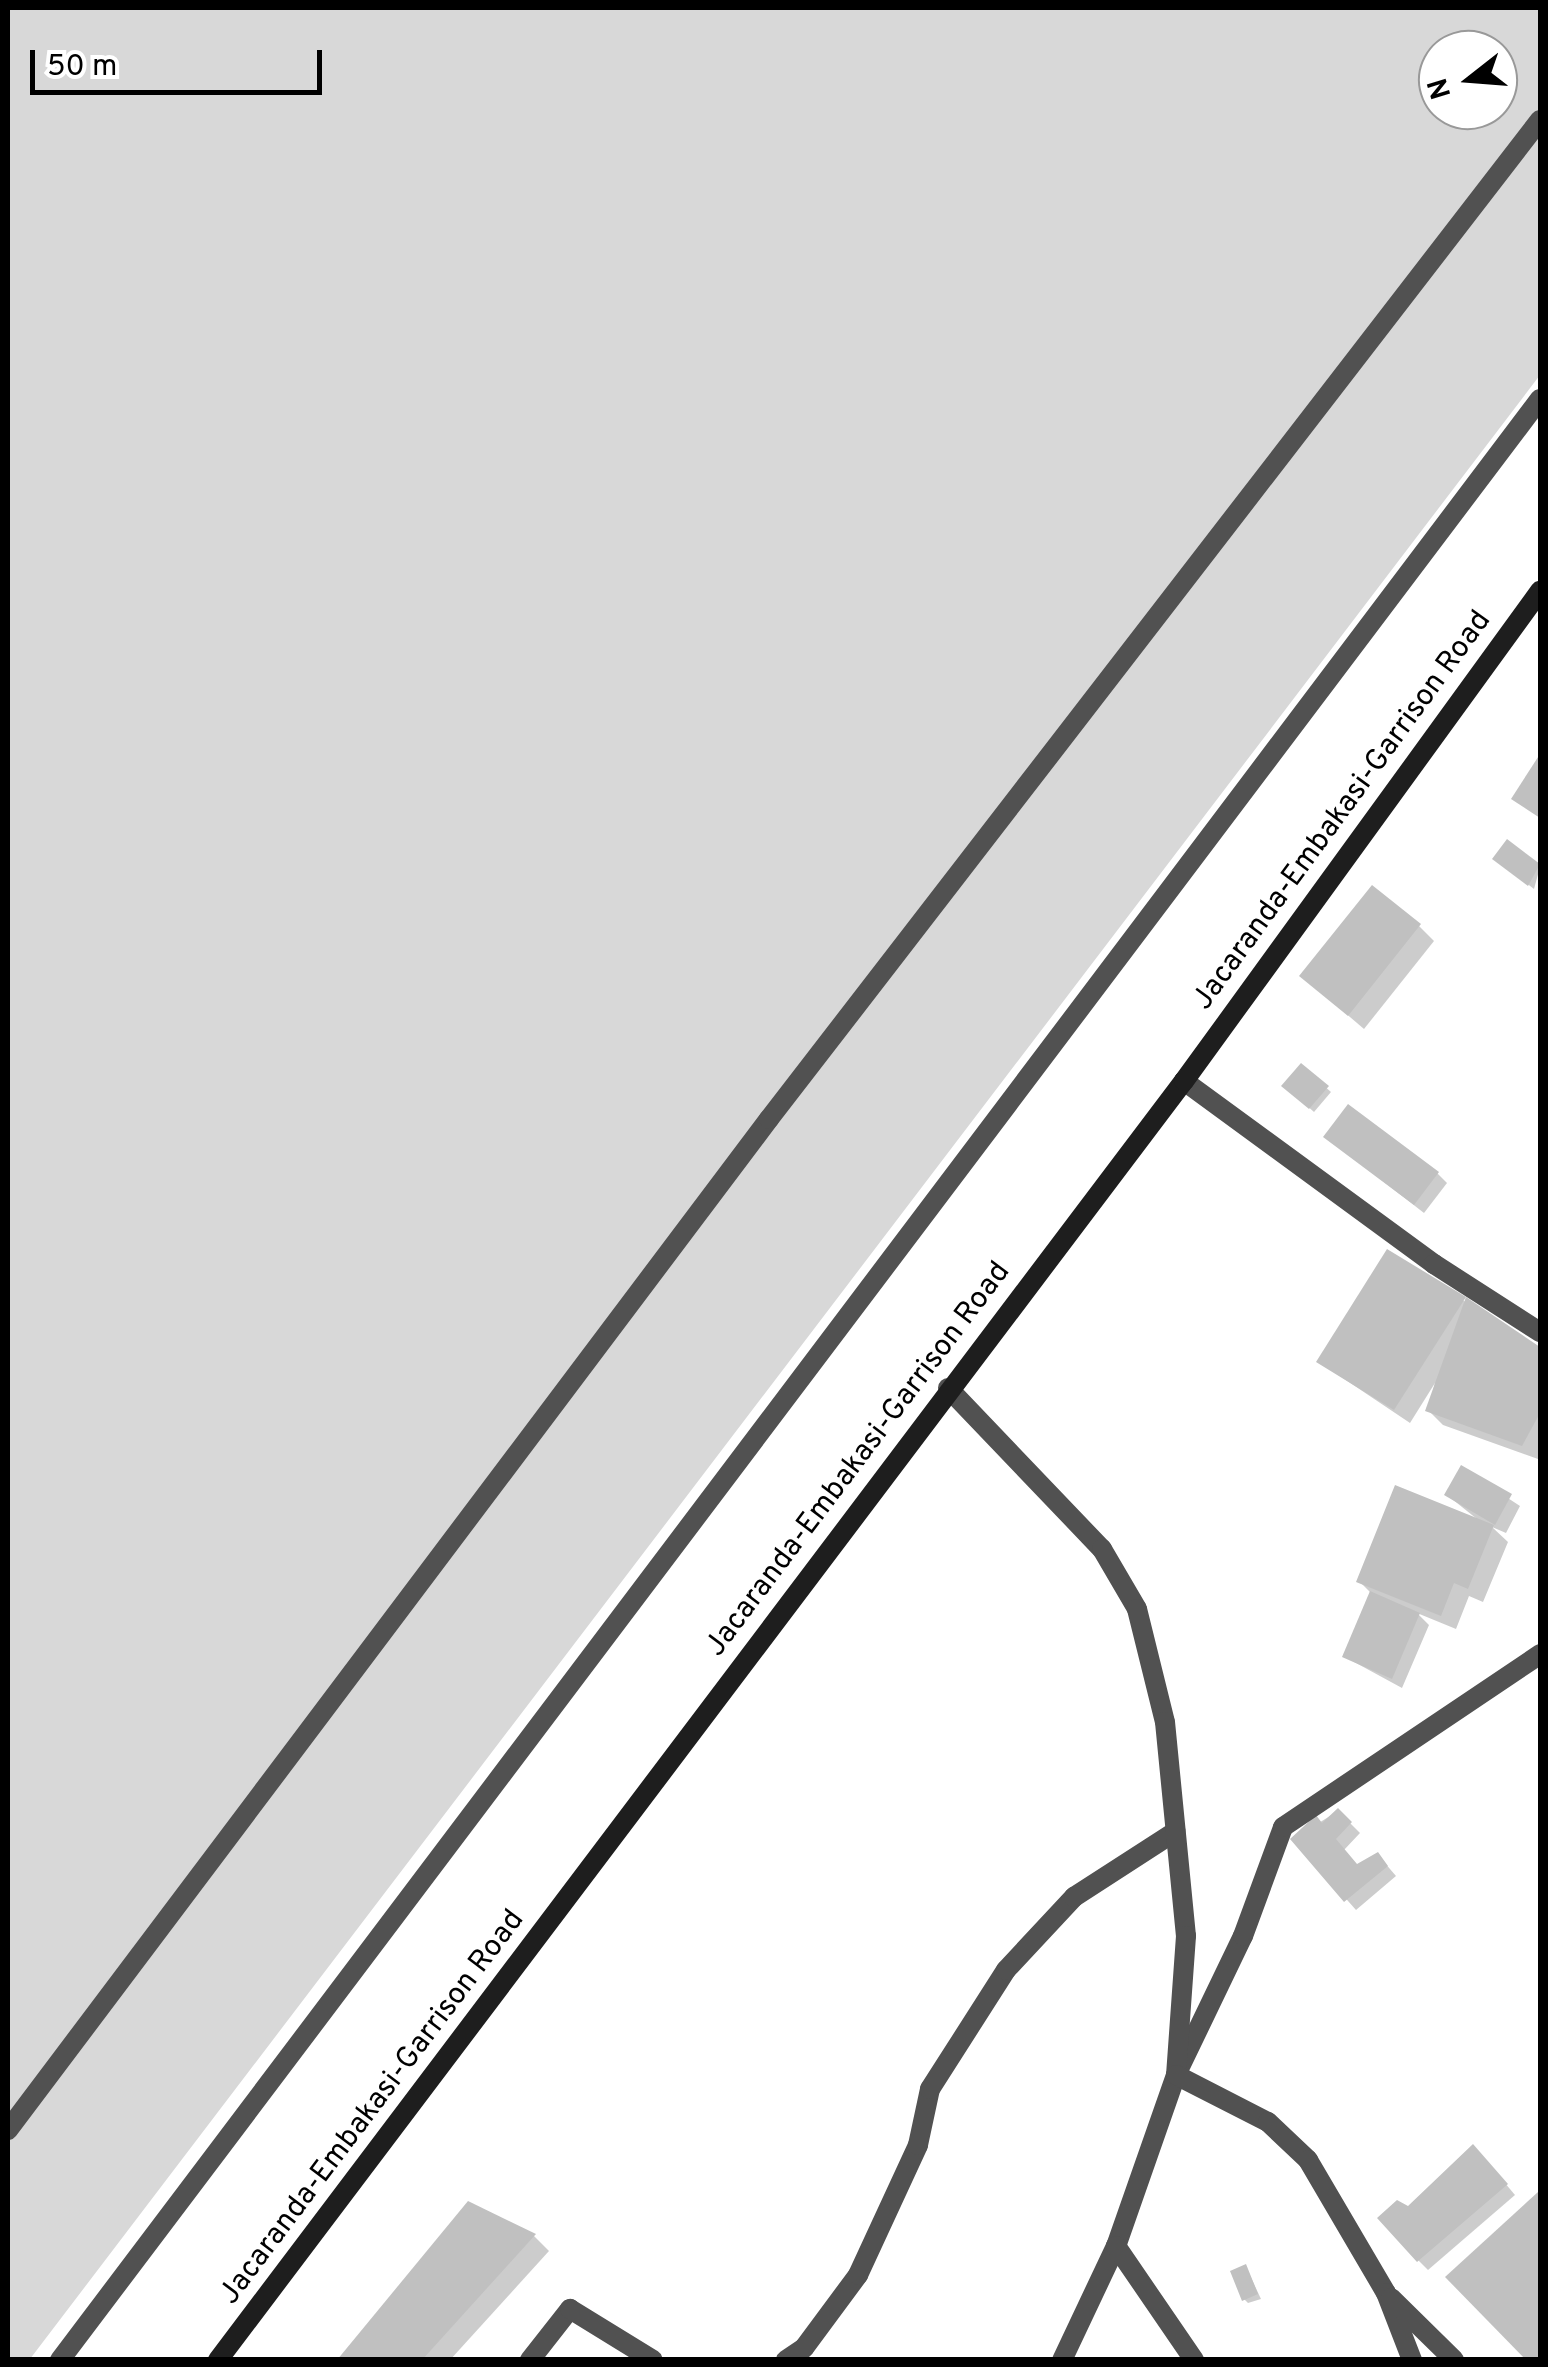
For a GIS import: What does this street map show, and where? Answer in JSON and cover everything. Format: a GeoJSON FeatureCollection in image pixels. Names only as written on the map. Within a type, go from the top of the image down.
{"type":"FeatureCollection","features":[{"type":"Feature","properties":{"kind":"street"},"geometry":{"type":"LineString","coordinates":[[8,2130],[769,1119],[1540,120]]}},
{"type":"Feature","properties":{"kind":"street"},"geometry":{"type":"LineString","coordinates":[[60,2360],[1540,400]]}},
{"type":"Feature","properties":{"kind":"street","name":"Jacaranda-Embakasi-Garrison Road"},"geometry":{"type":"LineString","coordinates":[[218,2360],[622,1830],[948,1388],[1184,1081],[1540,591]]}},
{"type":"Feature","properties":{"kind":"street"},"geometry":{"type":"LineString","coordinates":[[1184,1081],[1434,1264],[1540,1332]]}},
{"type":"Feature","properties":{"kind":"street"},"geometry":{"type":"LineString","coordinates":[[948,1388],[1102,1548],[1137,1609],[1164,1722],[1186,1936],[1176,2075]]}},
{"type":"Feature","properties":{"kind":"street"},"geometry":{"type":"LineString","coordinates":[[1062,2360],[1116,2246],[1176,2075],[1243,1936],[1283,1827],[1540,1654]]}},
{"type":"Feature","properties":{"kind":"street"},"geometry":{"type":"LineString","coordinates":[[786,2360],[804,2348],[858,2274],[918,2145],[930,2088],[1006,1970],[1074,1897],[1176,1831]]}},
{"type":"Feature","properties":{"kind":"street"},"geometry":{"type":"LineString","coordinates":[[1176,2075],[1291,2141],[1336,2201],[1386,2293],[1412,2360]]}},
{"type":"Feature","properties":{"kind":"street"},"geometry":{"type":"LineString","coordinates":[[1116,2246],[1194,2360]]}},
{"type":"Feature","properties":{"kind":"street"},"geometry":{"type":"LineString","coordinates":[[1386,2293],[1454,2360]]}},
{"type":"Feature","properties":{"kind":"street"},"geometry":{"type":"LineString","coordinates":[[530,2360],[570,2309],[653,2360]]}},
{"type":"Feature","properties":{"kind":"shaded area"},"geometry":{"type":"Polygon","coordinates":[[[8,8],[1540,8],[1540,375],[30,2359],[8,2360],[8,8]]]}},
{"type":"Feature","properties":{"kind":"building"},"geometry":{"type":"Polygon","coordinates":[[[1540,754],[1540,818],[1511,799],[1540,754]]]}},
{"type":"Feature","properties":{"kind":"building"},"geometry":{"type":"Polygon","coordinates":[[[1507,839],[1540,864],[1528,886],[1492,859],[1507,839]]]}},
{"type":"Feature","properties":{"kind":"building"},"geometry":{"type":"Polygon","coordinates":[[[1372,885],[1421,924],[1348,1016],[1299,976],[1372,885]]]}},
{"type":"Feature","properties":{"kind":"building"},"geometry":{"type":"Polygon","coordinates":[[[1301,1063],[1329,1086],[1309,1109],[1281,1086],[1301,1063]]]}},
{"type":"Feature","properties":{"kind":"building"},"geometry":{"type":"Polygon","coordinates":[[[1348,1104],[1439,1172],[1414,1205],[1323,1137],[1348,1104]]]}},
{"type":"Feature","properties":{"kind":"building"},"geometry":{"type":"Polygon","coordinates":[[[1387,1249],[1466,1297],[1394,1410],[1316,1362],[1387,1249]]]}},
{"type":"Feature","properties":{"kind":"building"},"geometry":{"type":"Polygon","coordinates":[[[1466,1297],[1540,1347],[1540,1413],[1522,1446],[1425,1411],[1466,1297]]]}},
{"type":"Feature","properties":{"kind":"building"},"geometry":{"type":"Polygon","coordinates":[[[1461,1465],[1512,1494],[1495,1525],[1444,1495],[1461,1465]]]}},
{"type":"Feature","properties":{"kind":"building"},"geometry":{"type":"Polygon","coordinates":[[[1395,1485],[1494,1525],[1468,1589],[1454,1583],[1441,1616],[1356,1582],[1395,1485]]]}},
{"type":"Feature","properties":{"kind":"building"},"geometry":{"type":"Polygon","coordinates":[[[1370,1591],[1420,1613],[1392,1679],[1342,1657],[1370,1591]]]}},
{"type":"Feature","properties":{"kind":"building"},"geometry":{"type":"Polygon","coordinates":[[[1338,1808],[1352,1822],[1336,1839],[1357,1864],[1378,1852],[1388,1866],[1344,1902],[1290,1839],[1316,1815],[1322,1823],[1338,1808]]]}},
{"type":"Feature","properties":{"kind":"building"},"geometry":{"type":"Polygon","coordinates":[[[1473,2144],[1508,2184],[1417,2262],[1377,2218],[1397,2200],[1408,2206],[1473,2144]]]}},
{"type":"Feature","properties":{"kind":"building"},"geometry":{"type":"Polygon","coordinates":[[[1538,2192],[1540,2360],[1526,2360],[1445,2277],[1538,2192]]]}},
{"type":"Feature","properties":{"kind":"building"},"geometry":{"type":"Polygon","coordinates":[[[468,2201],[536,2234],[422,2360],[337,2360],[468,2201]]]}},
{"type":"Feature","properties":{"kind":"building"},"geometry":{"type":"Polygon","coordinates":[[[1246,2264],[1258,2294],[1242,2301],[1230,2271],[1246,2264]]]}}]}
